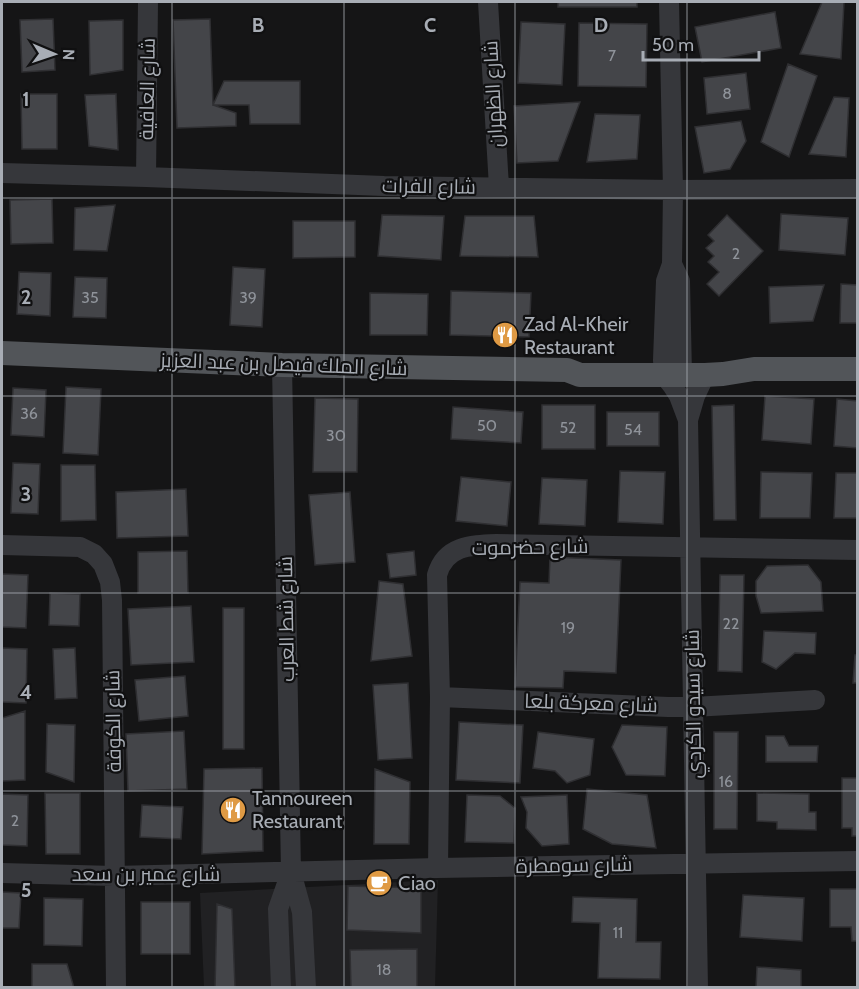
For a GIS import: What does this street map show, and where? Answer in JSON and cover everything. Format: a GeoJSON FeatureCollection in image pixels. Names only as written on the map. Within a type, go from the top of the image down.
{"type":"FeatureCollection","features":[{"type":"Feature","properties":{"kind":"main road","name":"شارع الملك فيصل بن عبد العزيز"},"geometry":{"type":"LineString","coordinates":[[2,352],[282,365],[567,370],[579,365],[679,369],[732,364],[754,369],[858,369]]}},
{"type":"Feature","properties":{"kind":"street","name":"شارع العافية"},"geometry":{"type":"LineString","coordinates":[[146,177],[148,2]]}},
{"type":"Feature","properties":{"kind":"street","name":"شارع الظهران"},"geometry":{"type":"LineString","coordinates":[[488,2],[499,187]]}},
{"type":"Feature","properties":{"kind":"street"},"geometry":{"type":"LineString","coordinates":[[669,2],[673,190],[672,264],[680,281],[679,369]]}},
{"type":"Feature","properties":{"kind":"street","name":"شارع الفرات"},"geometry":{"type":"LineString","coordinates":[[2,173],[384,186],[673,190],[858,189]]}},
{"type":"Feature","properties":{"kind":"street","name":"شارع شط العرب"},"geometry":{"type":"LineString","coordinates":[[282,365],[291,872],[302,912],[306,987]]}},
{"type":"Feature","properties":{"kind":"street","name":"شارع سيدو الكردي"},"geometry":{"type":"LineString","coordinates":[[679,369],[672,385],[688,420]]}},
{"type":"Feature","properties":{"kind":"street","name":"شارع سيدو الكردي"},"geometry":{"type":"LineString","coordinates":[[679,369],[695,396],[688,420],[698,987]]}},
{"type":"Feature","properties":{"kind":"street","name":"شارع حضرموت"},"geometry":{"type":"LineString","coordinates":[[438,868],[440,697],[437,575],[443,562],[453,552],[475,545],[496,544],[858,550]]}},
{"type":"Feature","properties":{"kind":"street","name":"شارع الكوفة"},"geometry":{"type":"LineString","coordinates":[[2,545],[80,547],[94,554],[103,564],[110,582],[116,987]]}},
{"type":"Feature","properties":{"kind":"street","name":"شارع معركة بلعا"},"geometry":{"type":"LineString","coordinates":[[440,697],[693,707],[814,700]]}},
{"type":"Feature","properties":{"kind":"street","name":"شارع سومطرة"},"geometry":{"type":"LineString","coordinates":[[291,872],[858,861]]}},
{"type":"Feature","properties":{"kind":"street","name":"شارع شط العرب"},"geometry":{"type":"LineString","coordinates":[[281,987],[278,909],[291,872]]}},
{"type":"Feature","properties":{"kind":"street","name":"شارع عمير بن سعد"},"geometry":{"type":"LineString","coordinates":[[2,873],[114,876],[291,872]]}},
{"type":"Feature","properties":{"kind":"shaded area"},"geometry":{"type":"Polygon","coordinates":[[[438,880],[435,987],[204,987],[200,893],[438,880]]]}},
{"type":"Feature","properties":{"kind":"building"},"geometry":{"type":"Polygon","coordinates":[[[558,2],[637,2],[637,7],[558,7],[558,2]]]}},
{"type":"Feature","properties":{"kind":"building"},"geometry":{"type":"Polygon","coordinates":[[[822,2],[844,2],[841,59],[800,54],[822,2]]]}},
{"type":"Feature","properties":{"kind":"building"},"geometry":{"type":"Polygon","coordinates":[[[775,12],[781,48],[702,62],[695,27],[775,12]]]}},
{"type":"Feature","properties":{"kind":"building"},"geometry":{"type":"Polygon","coordinates":[[[53,19],[55,70],[22,72],[20,20],[53,19]]]}},
{"type":"Feature","properties":{"kind":"building"},"geometry":{"type":"Polygon","coordinates":[[[210,19],[213,105],[236,113],[236,126],[177,128],[173,20],[210,19]]]}},
{"type":"Feature","properties":{"kind":"building"},"geometry":{"type":"Polygon","coordinates":[[[123,20],[123,70],[90,75],[89,21],[123,20]]]}},
{"type":"Feature","properties":{"kind":"building"},"geometry":{"type":"Polygon","coordinates":[[[521,22],[565,24],[562,85],[518,83],[521,22]]]}},
{"type":"Feature","properties":{"kind":"building"},"geometry":{"type":"Polygon","coordinates":[[[579,23],[647,24],[646,87],[578,86],[579,23]]]}},
{"type":"Feature","properties":{"kind":"building"},"geometry":{"type":"Polygon","coordinates":[[[788,64],[817,76],[789,157],[761,142],[788,64]]]}},
{"type":"Feature","properties":{"kind":"building"},"geometry":{"type":"Polygon","coordinates":[[[746,73],[750,109],[707,114],[704,78],[746,73]]]}},
{"type":"Feature","properties":{"kind":"building"},"geometry":{"type":"Polygon","coordinates":[[[224,81],[300,81],[300,124],[250,124],[249,105],[213,105],[224,81]]]}},
{"type":"Feature","properties":{"kind":"building"},"geometry":{"type":"Polygon","coordinates":[[[21,94],[57,94],[57,149],[22,149],[21,94]]]}},
{"type":"Feature","properties":{"kind":"building"},"geometry":{"type":"Polygon","coordinates":[[[116,94],[118,150],[89,146],[85,95],[116,94]]]}},
{"type":"Feature","properties":{"kind":"building"},"geometry":{"type":"Polygon","coordinates":[[[834,97],[849,98],[846,157],[809,154],[834,97]]]}},
{"type":"Feature","properties":{"kind":"building"},"geometry":{"type":"Polygon","coordinates":[[[580,102],[558,161],[517,163],[514,106],[580,102]]]}},
{"type":"Feature","properties":{"kind":"building"},"geometry":{"type":"Polygon","coordinates":[[[595,114],[640,115],[637,159],[587,162],[595,114]]]}},
{"type":"Feature","properties":{"kind":"building"},"geometry":{"type":"Polygon","coordinates":[[[741,121],[746,141],[730,169],[704,173],[695,127],[741,121]]]}},
{"type":"Feature","properties":{"kind":"building"},"geometry":{"type":"Polygon","coordinates":[[[52,199],[53,243],[11,244],[10,200],[52,199]]]}},
{"type":"Feature","properties":{"kind":"building"},"geometry":{"type":"Polygon","coordinates":[[[115,205],[107,251],[74,250],[75,208],[115,205]]]}},
{"type":"Feature","properties":{"kind":"building"},"geometry":{"type":"Polygon","coordinates":[[[781,214],[848,218],[845,255],[779,250],[781,214]]]}},
{"type":"Feature","properties":{"kind":"building"},"geometry":{"type":"Polygon","coordinates":[[[382,215],[444,216],[441,260],[378,256],[382,215]]]}},
{"type":"Feature","properties":{"kind":"building"},"geometry":{"type":"Polygon","coordinates":[[[727,215],[763,251],[719,296],[707,284],[719,272],[708,262],[714,256],[706,248],[714,241],[708,235],[727,215]]]}},
{"type":"Feature","properties":{"kind":"building"},"geometry":{"type":"Polygon","coordinates":[[[465,216],[534,216],[538,257],[460,256],[465,216]]]}},
{"type":"Feature","properties":{"kind":"building"},"geometry":{"type":"Polygon","coordinates":[[[293,221],[355,221],[355,257],[293,258],[293,221]]]}},
{"type":"Feature","properties":{"kind":"building"},"geometry":{"type":"Polygon","coordinates":[[[233,267],[265,269],[262,327],[230,325],[233,267]]]}},
{"type":"Feature","properties":{"kind":"building"},"geometry":{"type":"Polygon","coordinates":[[[19,272],[51,273],[50,316],[17,314],[19,272]]]}},
{"type":"Feature","properties":{"kind":"building"},"geometry":{"type":"Polygon","coordinates":[[[75,277],[107,278],[106,318],[73,317],[75,277]]]}},
{"type":"Feature","properties":{"kind":"building"},"geometry":{"type":"Polygon","coordinates":[[[841,284],[858,285],[858,323],[840,323],[841,284]]]}},
{"type":"Feature","properties":{"kind":"building"},"geometry":{"type":"Polygon","coordinates":[[[824,285],[813,321],[770,323],[769,287],[824,285]]]}},
{"type":"Feature","properties":{"kind":"building"},"geometry":{"type":"Polygon","coordinates":[[[451,291],[531,293],[529,337],[450,335],[451,291]]]}},
{"type":"Feature","properties":{"kind":"building"},"geometry":{"type":"Polygon","coordinates":[[[370,293],[428,294],[427,335],[370,335],[370,293]]]}},
{"type":"Feature","properties":{"kind":"building"},"geometry":{"type":"Polygon","coordinates":[[[66,387],[101,389],[98,455],[63,453],[66,387]]]}},
{"type":"Feature","properties":{"kind":"building"},"geometry":{"type":"Polygon","coordinates":[[[13,388],[46,390],[44,437],[11,435],[13,388]]]}},
{"type":"Feature","properties":{"kind":"building"},"geometry":{"type":"Polygon","coordinates":[[[765,396],[814,399],[811,444],[762,440],[765,396]]]}},
{"type":"Feature","properties":{"kind":"building"},"geometry":{"type":"Polygon","coordinates":[[[315,398],[358,399],[357,472],[313,472],[315,398]]]}},
{"type":"Feature","properties":{"kind":"building"},"geometry":{"type":"Polygon","coordinates":[[[837,399],[858,401],[858,448],[834,446],[837,399]]]}},
{"type":"Feature","properties":{"kind":"building"},"geometry":{"type":"Polygon","coordinates":[[[542,405],[595,405],[595,449],[542,449],[542,405]]]}},
{"type":"Feature","properties":{"kind":"building"},"geometry":{"type":"Polygon","coordinates":[[[734,405],[736,520],[714,520],[712,406],[734,405]]]}},
{"type":"Feature","properties":{"kind":"building"},"geometry":{"type":"Polygon","coordinates":[[[453,407],[523,412],[521,443],[451,439],[453,407]]]}},
{"type":"Feature","properties":{"kind":"building"},"geometry":{"type":"Polygon","coordinates":[[[607,412],[659,412],[659,446],[607,446],[607,412]]]}},
{"type":"Feature","properties":{"kind":"building"},"geometry":{"type":"Polygon","coordinates":[[[13,463],[40,464],[38,514],[11,513],[13,463]]]}},
{"type":"Feature","properties":{"kind":"building"},"geometry":{"type":"Polygon","coordinates":[[[61,465],[95,465],[96,520],[61,521],[61,465]]]}},
{"type":"Feature","properties":{"kind":"building"},"geometry":{"type":"Polygon","coordinates":[[[620,471],[665,472],[663,524],[618,522],[620,471]]]}},
{"type":"Feature","properties":{"kind":"building"},"geometry":{"type":"Polygon","coordinates":[[[761,472],[812,473],[810,518],[760,518],[761,472]]]}},
{"type":"Feature","properties":{"kind":"building"},"geometry":{"type":"Polygon","coordinates":[[[836,473],[858,473],[858,518],[834,518],[836,473]]]}},
{"type":"Feature","properties":{"kind":"building"},"geometry":{"type":"Polygon","coordinates":[[[461,477],[511,482],[507,526],[456,521],[461,477]]]}},
{"type":"Feature","properties":{"kind":"building"},"geometry":{"type":"Polygon","coordinates":[[[542,478],[587,480],[585,526],[539,524],[542,478]]]}},
{"type":"Feature","properties":{"kind":"building"},"geometry":{"type":"Polygon","coordinates":[[[186,489],[188,536],[117,538],[116,492],[186,489]]]}},
{"type":"Feature","properties":{"kind":"building"},"geometry":{"type":"Polygon","coordinates":[[[350,492],[355,562],[315,565],[309,495],[350,492]]]}},
{"type":"Feature","properties":{"kind":"building"},"geometry":{"type":"Polygon","coordinates":[[[187,551],[188,593],[138,593],[138,552],[187,551]]]}},
{"type":"Feature","properties":{"kind":"building"},"geometry":{"type":"Polygon","coordinates":[[[414,551],[416,575],[390,578],[387,554],[414,551]]]}},
{"type":"Feature","properties":{"kind":"building"},"geometry":{"type":"Polygon","coordinates":[[[550,557],[621,560],[616,673],[564,671],[563,688],[515,687],[520,582],[549,583],[550,557]]]}},
{"type":"Feature","properties":{"kind":"building"},"geometry":{"type":"Polygon","coordinates":[[[808,565],[821,582],[823,611],[761,613],[756,596],[756,581],[767,566],[808,565]]]}},
{"type":"Feature","properties":{"kind":"building"},"geometry":{"type":"Polygon","coordinates":[[[2,574],[28,575],[26,628],[2,627],[2,574]]]}},
{"type":"Feature","properties":{"kind":"building"},"geometry":{"type":"Polygon","coordinates":[[[720,575],[744,575],[742,672],[718,671],[720,575]]]}},
{"type":"Feature","properties":{"kind":"building"},"geometry":{"type":"Polygon","coordinates":[[[379,581],[403,584],[412,656],[371,661],[379,581]]]}},
{"type":"Feature","properties":{"kind":"building"},"geometry":{"type":"Polygon","coordinates":[[[50,593],[80,594],[79,626],[49,625],[50,593]]]}},
{"type":"Feature","properties":{"kind":"building"},"geometry":{"type":"Polygon","coordinates":[[[191,606],[194,662],[131,665],[128,609],[191,606]]]}},
{"type":"Feature","properties":{"kind":"building"},"geometry":{"type":"Polygon","coordinates":[[[223,608],[244,608],[244,749],[223,749],[223,608]]]}},
{"type":"Feature","properties":{"kind":"building"},"geometry":{"type":"Polygon","coordinates":[[[764,631],[816,633],[815,654],[795,653],[776,669],[762,662],[764,631]]]}},
{"type":"Feature","properties":{"kind":"building"},"geometry":{"type":"Polygon","coordinates":[[[2,648],[27,649],[26,703],[2,702],[2,648]]]}},
{"type":"Feature","properties":{"kind":"building"},"geometry":{"type":"Polygon","coordinates":[[[75,648],[77,698],[55,699],[53,649],[75,648]]]}},
{"type":"Feature","properties":{"kind":"building"},"geometry":{"type":"Polygon","coordinates":[[[855,655],[858,655],[858,683],[853,683],[855,655]]]}},
{"type":"Feature","properties":{"kind":"building"},"geometry":{"type":"Polygon","coordinates":[[[185,676],[188,716],[139,721],[135,680],[185,676]]]}},
{"type":"Feature","properties":{"kind":"building"},"geometry":{"type":"Polygon","coordinates":[[[408,683],[412,758],[378,760],[373,685],[408,683]]]}},
{"type":"Feature","properties":{"kind":"building"},"geometry":{"type":"Polygon","coordinates":[[[25,711],[25,780],[2,781],[2,718],[25,711]]]}},
{"type":"Feature","properties":{"kind":"building"},"geometry":{"type":"Polygon","coordinates":[[[459,722],[523,725],[520,783],[456,780],[459,722]]]}},
{"type":"Feature","properties":{"kind":"building"},"geometry":{"type":"Polygon","coordinates":[[[47,724],[75,725],[74,782],[46,772],[47,724]]]}},
{"type":"Feature","properties":{"kind":"building"},"geometry":{"type":"Polygon","coordinates":[[[622,725],[667,727],[665,776],[626,775],[612,747],[622,725]]]}},
{"type":"Feature","properties":{"kind":"building"},"geometry":{"type":"Polygon","coordinates":[[[184,731],[187,789],[128,791],[126,734],[184,731]]]}},
{"type":"Feature","properties":{"kind":"building"},"geometry":{"type":"Polygon","coordinates":[[[538,732],[594,739],[590,775],[567,783],[555,771],[533,768],[538,732]]]}},
{"type":"Feature","properties":{"kind":"building"},"geometry":{"type":"Polygon","coordinates":[[[714,732],[738,732],[737,829],[714,829],[714,732]]]}},
{"type":"Feature","properties":{"kind":"building"},"geometry":{"type":"Polygon","coordinates":[[[766,736],[784,736],[789,746],[818,746],[817,762],[766,762],[766,736]]]}},
{"type":"Feature","properties":{"kind":"building","name":"Tannoureen Restaurant"},"geometry":{"type":"Polygon","coordinates":[[[262,768],[263,851],[202,854],[204,769],[262,768]]]}},
{"type":"Feature","properties":{"kind":"building"},"geometry":{"type":"Polygon","coordinates":[[[375,769],[410,782],[409,844],[374,844],[375,769]]]}},
{"type":"Feature","properties":{"kind":"building"},"geometry":{"type":"Polygon","coordinates":[[[842,778],[858,778],[858,836],[852,836],[852,828],[842,828],[842,778]]]}},
{"type":"Feature","properties":{"kind":"building"},"geometry":{"type":"Polygon","coordinates":[[[587,789],[647,795],[656,848],[612,844],[583,829],[587,789]]]}},
{"type":"Feature","properties":{"kind":"building"},"geometry":{"type":"Polygon","coordinates":[[[45,793],[80,793],[80,854],[46,854],[45,793]]]}},
{"type":"Feature","properties":{"kind":"building"},"geometry":{"type":"Polygon","coordinates":[[[757,793],[809,794],[809,812],[816,812],[816,830],[777,829],[777,822],[757,821],[757,793]]]}},
{"type":"Feature","properties":{"kind":"building"},"geometry":{"type":"Polygon","coordinates":[[[2,794],[28,795],[27,846],[2,845],[2,794]]]}},
{"type":"Feature","properties":{"kind":"building"},"geometry":{"type":"Polygon","coordinates":[[[467,795],[500,796],[515,808],[514,843],[465,842],[467,795]]]}},
{"type":"Feature","properties":{"kind":"building"},"geometry":{"type":"Polygon","coordinates":[[[567,795],[569,844],[542,846],[526,828],[527,812],[521,797],[567,795]]]}},
{"type":"Feature","properties":{"kind":"building"},"geometry":{"type":"Polygon","coordinates":[[[142,805],[183,807],[181,839],[140,837],[142,805]]]}},
{"type":"Feature","properties":{"kind":"building"},"geometry":{"type":"Polygon","coordinates":[[[348,886],[421,888],[421,933],[347,930],[348,886]]]}},
{"type":"Feature","properties":{"kind":"building"},"geometry":{"type":"Polygon","coordinates":[[[830,889],[858,889],[858,941],[852,941],[851,927],[830,927],[830,889]]]}},
{"type":"Feature","properties":{"kind":"building"},"geometry":{"type":"Polygon","coordinates":[[[2,892],[21,893],[19,928],[2,928],[2,892]]]}},
{"type":"Feature","properties":{"kind":"building"},"geometry":{"type":"Polygon","coordinates":[[[743,895],[804,898],[802,941],[740,937],[743,895]]]}},
{"type":"Feature","properties":{"kind":"building"},"geometry":{"type":"Polygon","coordinates":[[[573,897],[637,899],[636,942],[661,942],[660,979],[598,978],[600,923],[572,922],[573,897]]]}},
{"type":"Feature","properties":{"kind":"building"},"geometry":{"type":"Polygon","coordinates":[[[44,898],[83,899],[82,946],[44,945],[44,898]]]}},
{"type":"Feature","properties":{"kind":"building"},"geometry":{"type":"Polygon","coordinates":[[[141,902],[190,902],[190,954],[141,954],[141,902]]]}},
{"type":"Feature","properties":{"kind":"building"},"geometry":{"type":"Polygon","coordinates":[[[217,904],[232,909],[235,988],[215,988],[217,904]]]}},
{"type":"Feature","properties":{"kind":"building"},"geometry":{"type":"Polygon","coordinates":[[[417,949],[417,988],[351,988],[350,950],[417,949]]]}},
{"type":"Feature","properties":{"kind":"building"},"geometry":{"type":"Polygon","coordinates":[[[32,964],[67,964],[74,988],[32,988],[32,964]]]}},
{"type":"Feature","properties":{"kind":"building"},"geometry":{"type":"Polygon","coordinates":[[[757,967],[801,970],[801,988],[756,988],[757,967]]]}},
{"type":"Feature","properties":{"kind":"place","name":"Zad Al-Kheir Restaurant"},"geometry":{"type":"Point","coordinates":[505,335]}},
{"type":"Feature","properties":{"kind":"place","name":"Tannoureen Restaurant"},"geometry":{"type":"Point","coordinates":[233,810]}},
{"type":"Feature","properties":{"kind":"place","name":"Ciao"},"geometry":{"type":"Point","coordinates":[379,883]}}]}
